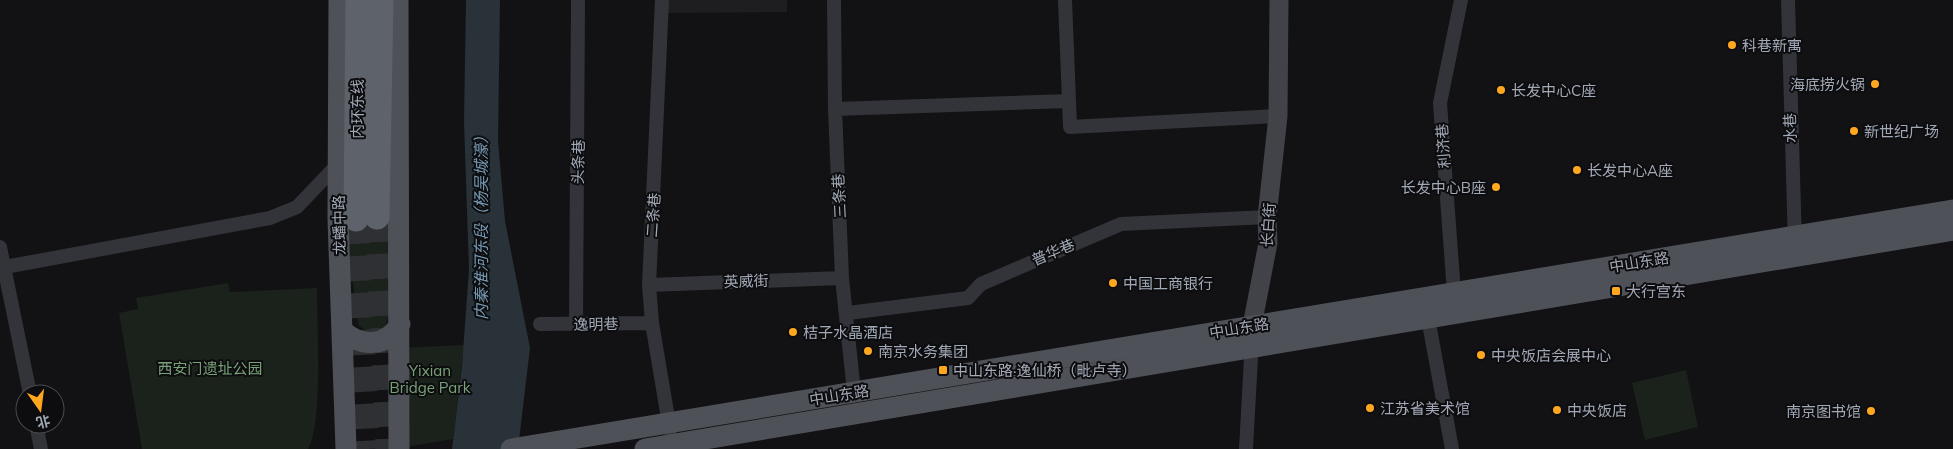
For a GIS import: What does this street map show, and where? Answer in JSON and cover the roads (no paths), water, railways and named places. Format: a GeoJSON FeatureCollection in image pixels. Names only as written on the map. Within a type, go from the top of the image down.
{"type":"FeatureCollection","features":[{"type":"Feature","properties":{"kind":"highway","name":"内环东线"},"geometry":{"type":"LineString","coordinates":[[358,0],[367,218],[381,0]]}},
{"type":"Feature","properties":{"kind":"main road","name":"龙蟠中路"},"geometry":{"type":"LineString","coordinates":[[339,0],[338,164],[346,449]]}},
{"type":"Feature","properties":{"kind":"main road"},"geometry":{"type":"LineString","coordinates":[[398,0],[399,449]]}},
{"type":"Feature","properties":{"kind":"main road","name":"中山东路"},"geometry":{"type":"LineString","coordinates":[[518,448],[671,436],[1251,348],[1428,318],[1795,246],[1953,210]]}},
{"type":"Feature","properties":{"kind":"main road","name":"中山东路"},"geometry":{"type":"LineString","coordinates":[[645,449],[671,436],[854,392],[1454,293],[1795,246],[1953,230]]}},
{"type":"Feature","properties":{"kind":"main road"},"geometry":{"type":"LineString","coordinates":[[342,330],[356,340],[376,342],[394,334],[400,324]]}},
{"type":"Feature","properties":{"kind":"street","name":"头条巷"},"geometry":{"type":"LineString","coordinates":[[576,324],[578,0]]}},
{"type":"Feature","properties":{"kind":"street","name":"二条巷"},"geometry":{"type":"LineString","coordinates":[[662,0],[649,285],[652,323],[671,436]]}},
{"type":"Feature","properties":{"kind":"street","name":"三条巷"},"geometry":{"type":"LineString","coordinates":[[834,0],[835,108],[842,278],[848,313],[854,392]]}},
{"type":"Feature","properties":{"kind":"street"},"geometry":{"type":"LineString","coordinates":[[1065,0],[1070,127],[1278,116]]}},
{"type":"Feature","properties":{"kind":"street","name":"长白街"},"geometry":{"type":"LineString","coordinates":[[1246,449],[1252,326],[1268,243],[1267,217],[1278,116],[1279,0]]}},
{"type":"Feature","properties":{"kind":"street","name":"利济巷"},"geometry":{"type":"LineString","coordinates":[[1454,293],[1440,103],[1461,0]]}},
{"type":"Feature","properties":{"kind":"street","name":"水巷"},"geometry":{"type":"LineString","coordinates":[[1788,0],[1795,246]]}},
{"type":"Feature","properties":{"kind":"street"},"geometry":{"type":"LineString","coordinates":[[835,108],[1068,101]]}},
{"type":"Feature","properties":{"kind":"street"},"geometry":{"type":"LineString","coordinates":[[4,267],[270,218],[297,207],[338,164]]}},
{"type":"Feature","properties":{"kind":"street","name":"普华巷"},"geometry":{"type":"LineString","coordinates":[[848,313],[968,298],[981,284],[1121,224],[1267,217]]}},
{"type":"Feature","properties":{"kind":"street"},"geometry":{"type":"LineString","coordinates":[[0,247],[28,384]]}},
{"type":"Feature","properties":{"kind":"street","name":"英威街"},"geometry":{"type":"LineString","coordinates":[[649,285],[842,278]]}},
{"type":"Feature","properties":{"kind":"street"},"geometry":{"type":"LineString","coordinates":[[1428,318],[1452,449]]}},
{"type":"Feature","properties":{"kind":"street","name":"逸明巷"},"geometry":{"type":"LineString","coordinates":[[540,324],[652,323]]}},
{"type":"Feature","properties":{"kind":"street"},"geometry":{"type":"LineString","coordinates":[[38,434],[41,449]]}},
{"type":"Feature","properties":{"kind":"water","name":"内秦淮河东段（杨吴城濠）"},"geometry":{"type":"Polygon","coordinates":[[[466,0],[500,0],[498,141],[505,221],[530,348],[518,449],[452,449],[462,366],[469,269],[464,122],[466,0]]]}},
{"type":"Feature","properties":{"kind":"tunnel"},"geometry":{"type":"LineString","coordinates":[[377,217],[388,449]]}},
{"type":"Feature","properties":{"kind":"tunnel"},"geometry":{"type":"LineString","coordinates":[[356,219],[368,449]]}},
{"type":"Feature","properties":{"kind":"place","name":"科巷新寓"},"geometry":{"type":"Point","coordinates":[1732,45]}},
{"type":"Feature","properties":{"kind":"place","name":"海底捞火锅"},"geometry":{"type":"Point","coordinates":[1875,84]}},
{"type":"Feature","properties":{"kind":"place","name":"长发中心C座"},"geometry":{"type":"Point","coordinates":[1501,90]}},
{"type":"Feature","properties":{"kind":"place","name":"新世纪广场"},"geometry":{"type":"Point","coordinates":[1854,131]}},
{"type":"Feature","properties":{"kind":"place","name":"长发中心A座"},"geometry":{"type":"Point","coordinates":[1577,170]}},
{"type":"Feature","properties":{"kind":"place","name":"长发中心B座"},"geometry":{"type":"Point","coordinates":[1496,187]}},
{"type":"Feature","properties":{"kind":"place","name":"中国工商银行"},"geometry":{"type":"Point","coordinates":[1113,283]}},
{"type":"Feature","properties":{"kind":"place","name":"大行宫东"},"geometry":{"type":"Point","coordinates":[1616,291]}},
{"type":"Feature","properties":{"kind":"place","name":"桔子水晶酒店"},"geometry":{"type":"Point","coordinates":[793,332]}},
{"type":"Feature","properties":{"kind":"place","name":"南京水务集团"},"geometry":{"type":"Point","coordinates":[868,351]}},
{"type":"Feature","properties":{"kind":"place","name":"中央饭店会展中心"},"geometry":{"type":"Point","coordinates":[1481,355]}},
{"type":"Feature","properties":{"kind":"place","name":"中山东路·逸仙桥（毗卢寺）"},"geometry":{"type":"Point","coordinates":[943,370]}},
{"type":"Feature","properties":{"kind":"place","name":"江苏省美术馆"},"geometry":{"type":"Point","coordinates":[1370,408]}},
{"type":"Feature","properties":{"kind":"place","name":"中央饭店"},"geometry":{"type":"Point","coordinates":[1557,410]}},
{"type":"Feature","properties":{"kind":"place","name":"南京图书馆"},"geometry":{"type":"Point","coordinates":[1871,411]}},
{"type":"Feature","properties":{"kind":"park label","name":"西安门遗址公园"},"geometry":{"type":"Point","coordinates":[210,368]}},
{"type":"Feature","properties":{"kind":"park label","name":"Yixian Bridge Park"},"geometry":{"type":"Point","coordinates":[430,378]}}]}
